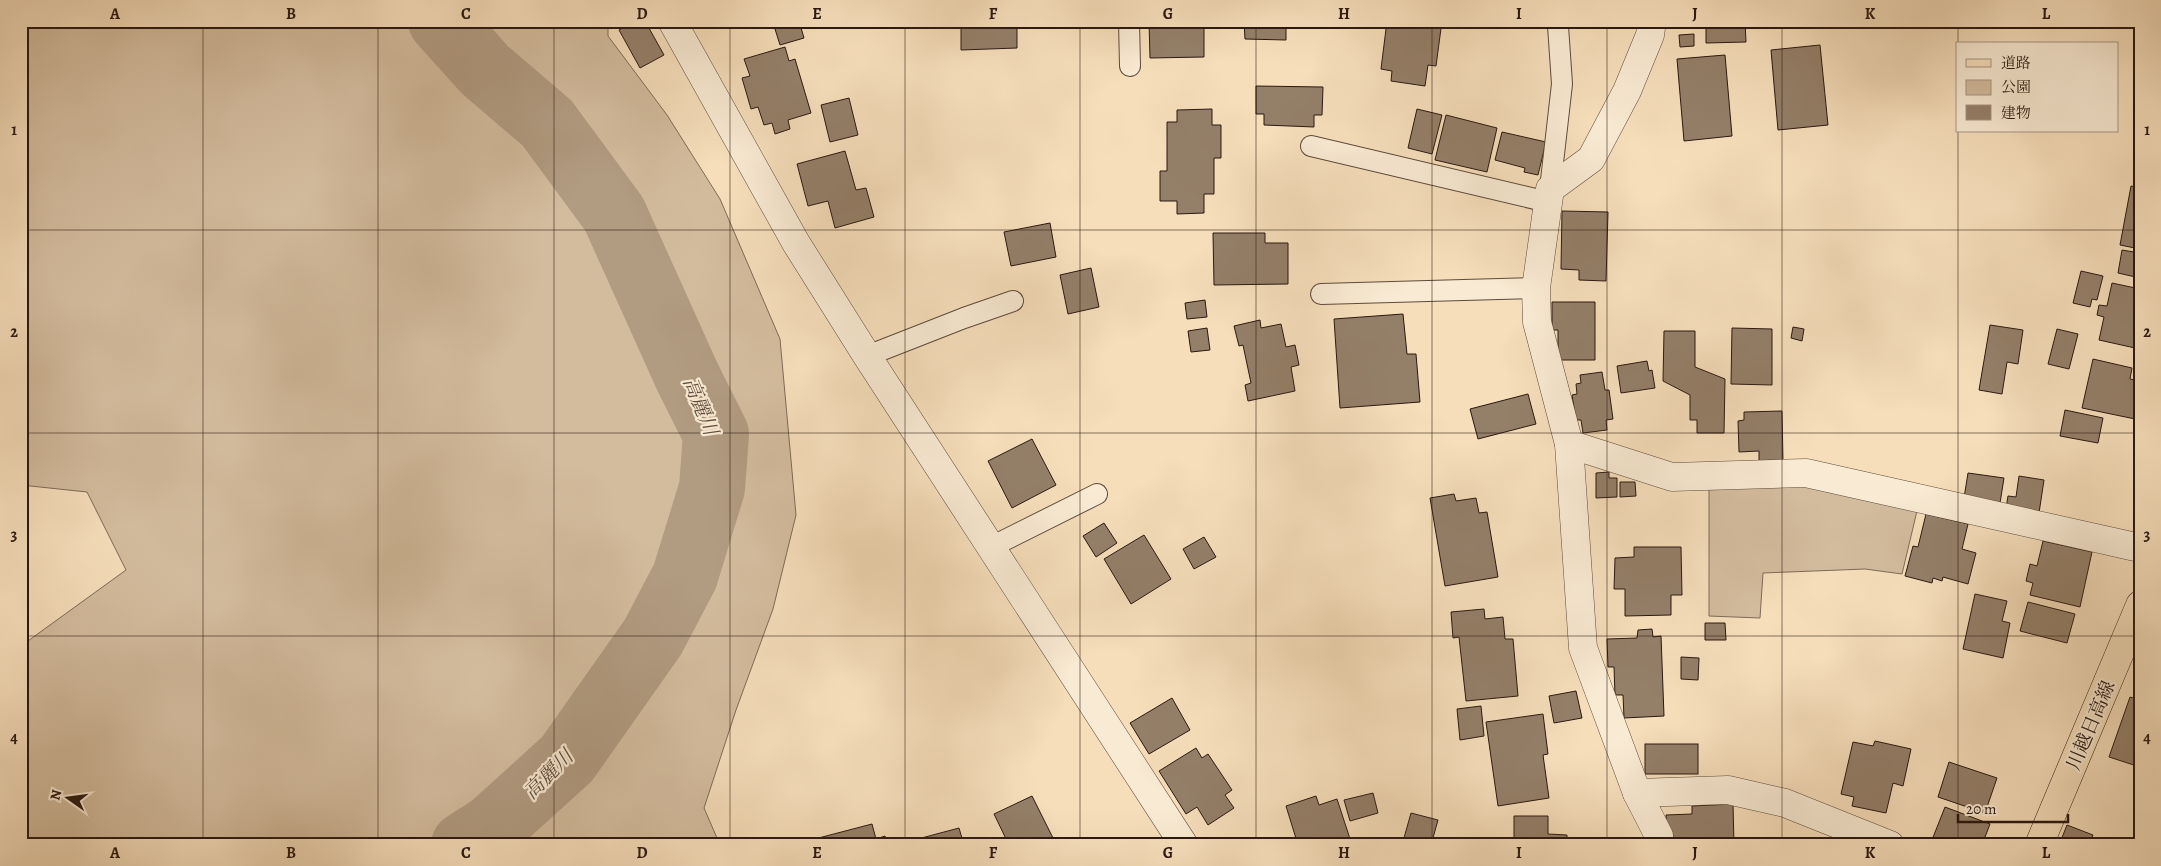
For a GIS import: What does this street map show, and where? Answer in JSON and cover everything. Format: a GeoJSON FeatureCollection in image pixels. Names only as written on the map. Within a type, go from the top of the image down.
{"type":"FeatureCollection","features":[{"type":"Feature","properties":{"kind":"main road","name":"川越日高線"},"geometry":{"type":"LineString","coordinates":[[2040,845],[2140,605]]}},
{"type":"Feature","properties":{"kind":"street"},"geometry":{"type":"LineString","coordinates":[[672,21],[796,242],[867,356],[1184,845]]}},
{"type":"Feature","properties":{"kind":"street"},"geometry":{"type":"LineString","coordinates":[[1652,21],[1650,36],[1626,90],[1591,158],[1549,195],[1536,288],[1537,322],[1568,444],[1583,648],[1637,793],[1659,836],[1659,845]]}},
{"type":"Feature","properties":{"kind":"street"},"geometry":{"type":"LineString","coordinates":[[1568,444],[1672,477],[1806,473],[2140,548]]}},
{"type":"Feature","properties":{"kind":"street"},"geometry":{"type":"LineString","coordinates":[[1637,793],[1728,790],[1785,803],[1890,845]]}},
{"type":"Feature","properties":{"kind":"lane"},"geometry":{"type":"LineString","coordinates":[[1130,21],[1130,66]]}},
{"type":"Feature","properties":{"kind":"lane"},"geometry":{"type":"LineString","coordinates":[[1311,146],[1549,195],[1562,84],[1558,26],[1555,21]]}},
{"type":"Feature","properties":{"kind":"lane"},"geometry":{"type":"LineString","coordinates":[[1322,294],[1536,288]]}},
{"type":"Feature","properties":{"kind":"lane"},"geometry":{"type":"LineString","coordinates":[[867,356],[1012,301]]}},
{"type":"Feature","properties":{"kind":"lane"},"geometry":{"type":"LineString","coordinates":[[991,547],[1097,494]]}},
{"type":"Feature","properties":{"kind":"green space"},"geometry":{"type":"Polygon","coordinates":[[[21,21],[608,21],[608,36],[667,115],[720,199],[780,339],[796,515],[773,609],[736,710],[704,808],[720,845],[21,845],[21,646],[126,570],[87,492],[21,485],[21,21]]]}},
{"type":"Feature","properties":{"kind":"green space"},"geometry":{"type":"Polygon","coordinates":[[[1796,483],[1917,511],[1902,574],[1865,569],[1763,573],[1760,618],[1709,616],[1709,489],[1796,483]]]}},
{"type":"Feature","properties":{"kind":"building"},"geometry":{"type":"Polygon","coordinates":[[[635,21],[645,21],[664,55],[640,68],[619,30],[635,21]]]}},
{"type":"Feature","properties":{"kind":"building"},"geometry":{"type":"Polygon","coordinates":[[[799,21],[804,38],[780,45],[775,29],[799,21]]]}},
{"type":"Feature","properties":{"kind":"building"},"geometry":{"type":"Polygon","coordinates":[[[961,21],[1017,21],[1017,48],[961,50],[961,21]]]}},
{"type":"Feature","properties":{"kind":"building"},"geometry":{"type":"Polygon","coordinates":[[[1149,21],[1204,21],[1204,57],[1150,58],[1149,21]]]}},
{"type":"Feature","properties":{"kind":"building"},"geometry":{"type":"Polygon","coordinates":[[[1244,21],[1286,21],[1286,40],[1245,39],[1244,21]]]}},
{"type":"Feature","properties":{"kind":"building"},"geometry":{"type":"Polygon","coordinates":[[[1387,21],[1442,21],[1436,66],[1428,65],[1425,86],[1391,81],[1392,71],[1381,69],[1387,21]]]}},
{"type":"Feature","properties":{"kind":"building"},"geometry":{"type":"Polygon","coordinates":[[[1706,21],[1745,21],[1746,42],[1706,43],[1706,21]]]}},
{"type":"Feature","properties":{"kind":"building"},"geometry":{"type":"Polygon","coordinates":[[[1694,34],[1694,46],[1680,47],[1679,35],[1694,34]]]}},
{"type":"Feature","properties":{"kind":"building"},"geometry":{"type":"Polygon","coordinates":[[[1820,45],[1828,125],[1778,130],[1771,50],[1820,45]]]}},
{"type":"Feature","properties":{"kind":"building"},"geometry":{"type":"Polygon","coordinates":[[[785,47],[789,61],[795,59],[811,113],[788,120],[790,129],[775,134],[772,123],[764,125],[758,107],[751,109],[742,78],[750,76],[744,59],[785,47]]]}},
{"type":"Feature","properties":{"kind":"building"},"geometry":{"type":"Polygon","coordinates":[[[1725,55],[1732,136],[1684,141],[1677,59],[1725,55]]]}},
{"type":"Feature","properties":{"kind":"building"},"geometry":{"type":"Polygon","coordinates":[[[1256,86],[1323,87],[1322,115],[1314,115],[1314,127],[1264,125],[1264,114],[1256,114],[1256,86]]]}},
{"type":"Feature","properties":{"kind":"building"},"geometry":{"type":"Polygon","coordinates":[[[849,98],[858,135],[830,142],[821,105],[849,98]]]}},
{"type":"Feature","properties":{"kind":"building"},"geometry":{"type":"Polygon","coordinates":[[[1212,109],[1212,125],[1221,125],[1221,158],[1214,158],[1214,194],[1204,194],[1204,213],[1177,214],[1177,201],[1160,201],[1160,171],[1167,171],[1167,122],[1177,122],[1177,110],[1212,109]]]}},
{"type":"Feature","properties":{"kind":"building"},"geometry":{"type":"Polygon","coordinates":[[[1417,109],[1442,115],[1432,154],[1408,148],[1417,109]]]}},
{"type":"Feature","properties":{"kind":"building"},"geometry":{"type":"Polygon","coordinates":[[[1446,115],[1497,128],[1487,172],[1435,160],[1446,115]]]}},
{"type":"Feature","properties":{"kind":"building"},"geometry":{"type":"Polygon","coordinates":[[[1502,132],[1546,142],[1538,175],[1524,172],[1525,168],[1495,160],[1502,132]]]}},
{"type":"Feature","properties":{"kind":"building"},"geometry":{"type":"Polygon","coordinates":[[[845,151],[856,190],[866,188],[874,217],[835,228],[828,201],[808,206],[797,164],[845,151]]]}},
{"type":"Feature","properties":{"kind":"building"},"geometry":{"type":"Polygon","coordinates":[[[2131,186],[2140,188],[2140,249],[2120,245],[2131,186]]]}},
{"type":"Feature","properties":{"kind":"building"},"geometry":{"type":"Polygon","coordinates":[[[1562,211],[1608,212],[1606,281],[1579,280],[1579,270],[1561,269],[1562,211]]]}},
{"type":"Feature","properties":{"kind":"building"},"geometry":{"type":"Polygon","coordinates":[[[1050,223],[1056,257],[1011,266],[1004,232],[1050,223]]]}},
{"type":"Feature","properties":{"kind":"building"},"geometry":{"type":"Polygon","coordinates":[[[1213,233],[1265,233],[1265,243],[1288,243],[1288,284],[1214,285],[1213,233]]]}},
{"type":"Feature","properties":{"kind":"building"},"geometry":{"type":"Polygon","coordinates":[[[2122,250],[2140,253],[2140,278],[2118,273],[2122,250]]]}},
{"type":"Feature","properties":{"kind":"building"},"geometry":{"type":"Polygon","coordinates":[[[1091,268],[1099,307],[1068,314],[1060,275],[1091,268]]]}},
{"type":"Feature","properties":{"kind":"building"},"geometry":{"type":"Polygon","coordinates":[[[2081,271],[2103,276],[2097,300],[2092,299],[2090,307],[2073,303],[2081,271]]]}},
{"type":"Feature","properties":{"kind":"building"},"geometry":{"type":"Polygon","coordinates":[[[2112,283],[2140,289],[2140,324],[2135,348],[2099,340],[2104,317],[2097,315],[2099,305],[2107,306],[2112,283]]]}},
{"type":"Feature","properties":{"kind":"building"},"geometry":{"type":"Polygon","coordinates":[[[1205,300],[1207,317],[1187,319],[1185,303],[1205,300]]]}},
{"type":"Feature","properties":{"kind":"building"},"geometry":{"type":"Polygon","coordinates":[[[1552,302],[1595,302],[1595,360],[1558,360],[1558,330],[1552,330],[1552,302]]]}},
{"type":"Feature","properties":{"kind":"building"},"geometry":{"type":"Polygon","coordinates":[[[1403,314],[1407,354],[1416,354],[1420,402],[1340,408],[1334,319],[1403,314]]]}},
{"type":"Feature","properties":{"kind":"building"},"geometry":{"type":"Polygon","coordinates":[[[1260,320],[1261,328],[1281,324],[1286,347],[1295,345],[1299,365],[1291,367],[1295,391],[1248,401],[1245,385],[1251,383],[1243,345],[1239,346],[1234,326],[1260,320]]]}},
{"type":"Feature","properties":{"kind":"building"},"geometry":{"type":"Polygon","coordinates":[[[1990,325],[2023,330],[2018,364],[2007,362],[2002,394],[1979,390],[1990,325]]]}},
{"type":"Feature","properties":{"kind":"building"},"geometry":{"type":"Polygon","coordinates":[[[1793,327],[1804,329],[1802,341],[1791,338],[1793,327]]]}},
{"type":"Feature","properties":{"kind":"building"},"geometry":{"type":"Polygon","coordinates":[[[1207,328],[1210,350],[1191,352],[1188,331],[1207,328]]]}},
{"type":"Feature","properties":{"kind":"building"},"geometry":{"type":"Polygon","coordinates":[[[1732,328],[1772,329],[1772,385],[1731,384],[1732,328]]]}},
{"type":"Feature","properties":{"kind":"building"},"geometry":{"type":"Polygon","coordinates":[[[2057,329],[2078,334],[2069,369],[2048,364],[2057,329]]]}},
{"type":"Feature","properties":{"kind":"building"},"geometry":{"type":"Polygon","coordinates":[[[1664,331],[1695,331],[1695,367],[1725,379],[1724,433],[1697,433],[1697,420],[1690,420],[1690,395],[1663,381],[1664,331]]]}},
{"type":"Feature","properties":{"kind":"building"},"geometry":{"type":"Polygon","coordinates":[[[2093,359],[2132,368],[2130,379],[2140,381],[2140,420],[2082,408],[2093,359]]]}},
{"type":"Feature","properties":{"kind":"building"},"geometry":{"type":"Polygon","coordinates":[[[1647,361],[1649,371],[1652,370],[1655,388],[1621,393],[1617,366],[1647,361]]]}},
{"type":"Feature","properties":{"kind":"building"},"geometry":{"type":"Polygon","coordinates":[[[1602,372],[1605,390],[1609,390],[1613,419],[1606,420],[1607,430],[1583,433],[1581,420],[1576,420],[1572,395],[1577,394],[1576,384],[1581,383],[1580,375],[1602,372]]]}},
{"type":"Feature","properties":{"kind":"building"},"geometry":{"type":"Polygon","coordinates":[[[1528,394],[1536,424],[1478,439],[1470,409],[1528,394]]]}},
{"type":"Feature","properties":{"kind":"building"},"geometry":{"type":"Polygon","coordinates":[[[2065,410],[2103,418],[2098,443],[2060,436],[2065,410]]]}},
{"type":"Feature","properties":{"kind":"building"},"geometry":{"type":"Polygon","coordinates":[[[1782,411],[1783,462],[1759,462],[1759,451],[1739,452],[1738,421],[1744,420],[1744,412],[1782,411]]]}},
{"type":"Feature","properties":{"kind":"building"},"geometry":{"type":"Polygon","coordinates":[[[1032,439],[1056,485],[1012,508],[988,461],[1032,439]]]}},
{"type":"Feature","properties":{"kind":"building"},"geometry":{"type":"Polygon","coordinates":[[[1609,472],[1609,478],[1617,478],[1617,497],[1596,498],[1596,473],[1609,472]]]}},
{"type":"Feature","properties":{"kind":"building"},"geometry":{"type":"Polygon","coordinates":[[[1968,473],[2004,478],[2000,503],[1964,498],[1968,473]]]}},
{"type":"Feature","properties":{"kind":"building"},"geometry":{"type":"Polygon","coordinates":[[[2019,476],[2044,480],[2039,513],[2006,508],[2008,496],[2016,497],[2019,476]]]}},
{"type":"Feature","properties":{"kind":"building"},"geometry":{"type":"Polygon","coordinates":[[[1620,482],[1635,482],[1636,496],[1620,497],[1620,482]]]}},
{"type":"Feature","properties":{"kind":"building"},"geometry":{"type":"Polygon","coordinates":[[[1454,494],[1456,501],[1476,498],[1479,513],[1487,512],[1498,577],[1445,586],[1430,498],[1454,494]]]}},
{"type":"Feature","properties":{"kind":"building"},"geometry":{"type":"Polygon","coordinates":[[[1926,514],[1968,524],[1962,549],[1976,553],[1968,584],[1943,577],[1942,581],[1933,578],[1932,583],[1905,576],[1913,546],[1918,547],[1926,514]]]}},
{"type":"Feature","properties":{"kind":"building"},"geometry":{"type":"Polygon","coordinates":[[[1104,523],[1117,543],[1096,557],[1083,536],[1104,523]]]}},
{"type":"Feature","properties":{"kind":"building"},"geometry":{"type":"Polygon","coordinates":[[[1144,535],[1171,579],[1131,604],[1104,559],[1144,535]]]}},
{"type":"Feature","properties":{"kind":"building"},"geometry":{"type":"Polygon","coordinates":[[[1204,537],[1216,557],[1194,569],[1183,549],[1204,537]]]}},
{"type":"Feature","properties":{"kind":"building"},"geometry":{"type":"Polygon","coordinates":[[[2043,541],[2092,552],[2080,607],[2030,595],[2033,583],[2026,581],[2030,564],[2037,566],[2043,541]]]}},
{"type":"Feature","properties":{"kind":"building"},"geometry":{"type":"Polygon","coordinates":[[[1634,547],[1681,547],[1682,595],[1671,595],[1671,615],[1625,616],[1625,589],[1614,589],[1615,558],[1634,557],[1634,547]]]}},
{"type":"Feature","properties":{"kind":"building"},"geometry":{"type":"Polygon","coordinates":[[[1975,594],[2007,601],[2002,621],[2010,623],[2003,658],[1963,649],[1975,594]]]}},
{"type":"Feature","properties":{"kind":"building"},"geometry":{"type":"Polygon","coordinates":[[[2028,602],[2075,614],[2067,643],[2020,631],[2028,602]]]}},
{"type":"Feature","properties":{"kind":"building"},"geometry":{"type":"Polygon","coordinates":[[[1484,609],[1485,619],[1503,617],[1505,639],[1513,639],[1518,696],[1466,701],[1459,637],[1453,638],[1451,612],[1484,609]]]}},
{"type":"Feature","properties":{"kind":"building"},"geometry":{"type":"Polygon","coordinates":[[[1705,623],[1725,623],[1726,640],[1705,640],[1705,623]]]}},
{"type":"Feature","properties":{"kind":"building"},"geometry":{"type":"Polygon","coordinates":[[[1652,629],[1653,637],[1661,636],[1664,716],[1624,718],[1623,695],[1615,695],[1614,667],[1608,667],[1607,639],[1637,638],[1638,630],[1652,629]]]}},
{"type":"Feature","properties":{"kind":"building"},"geometry":{"type":"Polygon","coordinates":[[[1681,657],[1699,658],[1698,680],[1681,679],[1681,657]]]}},
{"type":"Feature","properties":{"kind":"building"},"geometry":{"type":"Polygon","coordinates":[[[1576,691],[1582,718],[1554,723],[1549,696],[1576,691]]]}},
{"type":"Feature","properties":{"kind":"building"},"geometry":{"type":"Polygon","coordinates":[[[2130,697],[2140,700],[2140,767],[2109,757],[2130,697]]]}},
{"type":"Feature","properties":{"kind":"building"},"geometry":{"type":"Polygon","coordinates":[[[1172,698],[1190,730],[1149,754],[1130,723],[1172,698]]]}},
{"type":"Feature","properties":{"kind":"building"},"geometry":{"type":"Polygon","coordinates":[[[1481,706],[1484,736],[1460,740],[1457,709],[1481,706]]]}},
{"type":"Feature","properties":{"kind":"building"},"geometry":{"type":"Polygon","coordinates":[[[1543,714],[1548,754],[1543,755],[1549,798],[1498,806],[1486,722],[1543,714]]]}},
{"type":"Feature","properties":{"kind":"building"},"geometry":{"type":"Polygon","coordinates":[[[1875,741],[1911,749],[1903,786],[1893,783],[1886,813],[1852,806],[1854,797],[1841,794],[1853,742],[1873,746],[1875,741]]]}},
{"type":"Feature","properties":{"kind":"building"},"geometry":{"type":"Polygon","coordinates":[[[1645,744],[1698,744],[1698,774],[1645,774],[1645,744]]]}},
{"type":"Feature","properties":{"kind":"building"},"geometry":{"type":"Polygon","coordinates":[[[1196,748],[1202,758],[1208,754],[1232,790],[1225,795],[1234,808],[1208,825],[1197,807],[1186,814],[1159,771],[1196,748]]]}},
{"type":"Feature","properties":{"kind":"building"},"geometry":{"type":"Polygon","coordinates":[[[1949,762],[1997,778],[1985,813],[1938,797],[1949,762]]]}},
{"type":"Feature","properties":{"kind":"building"},"geometry":{"type":"Polygon","coordinates":[[[1373,793],[1378,813],[1350,821],[1344,800],[1373,793]]]}},
{"type":"Feature","properties":{"kind":"building"},"geometry":{"type":"Polygon","coordinates":[[[1032,796],[1055,842],[1049,845],[1009,845],[994,814],[1032,796]]]}},
{"type":"Feature","properties":{"kind":"building"},"geometry":{"type":"Polygon","coordinates":[[[1316,796],[1319,805],[1337,799],[1352,845],[1298,845],[1286,806],[1316,796]]]}},
{"type":"Feature","properties":{"kind":"building"},"geometry":{"type":"Polygon","coordinates":[[[1733,804],[1734,845],[1674,845],[1673,837],[1667,838],[1666,815],[1692,814],[1692,806],[1733,804]]]}},
{"type":"Feature","properties":{"kind":"building"},"geometry":{"type":"Polygon","coordinates":[[[1945,807],[1990,824],[1982,845],[1930,845],[1945,807]]]}},
{"type":"Feature","properties":{"kind":"building"},"geometry":{"type":"Polygon","coordinates":[[[1411,813],[1438,820],[1431,845],[1402,845],[1411,813]]]}},
{"type":"Feature","properties":{"kind":"building"},"geometry":{"type":"Polygon","coordinates":[[[1514,816],[1548,816],[1548,834],[1567,835],[1567,845],[1514,845],[1514,816]]]}},
{"type":"Feature","properties":{"kind":"building"},"geometry":{"type":"Polygon","coordinates":[[[872,824],[876,839],[885,836],[887,845],[808,845],[807,841],[872,824]]]}},
{"type":"Feature","properties":{"kind":"building"},"geometry":{"type":"Polygon","coordinates":[[[2067,825],[2093,835],[2089,845],[2059,845],[2067,825]]]}},
{"type":"Feature","properties":{"kind":"building"},"geometry":{"type":"Polygon","coordinates":[[[959,828],[964,845],[899,845],[899,844],[959,828]]]}},
{"type":"Feature","properties":{"kind":"waterway","name":"高麗川"},"geometry":{"type":"LineString","coordinates":[[441,21],[485,70],[547,123],[614,214],[687,376],[716,434],[712,488],[685,576],[653,637],[567,759],[492,827],[464,845]]}}]}
